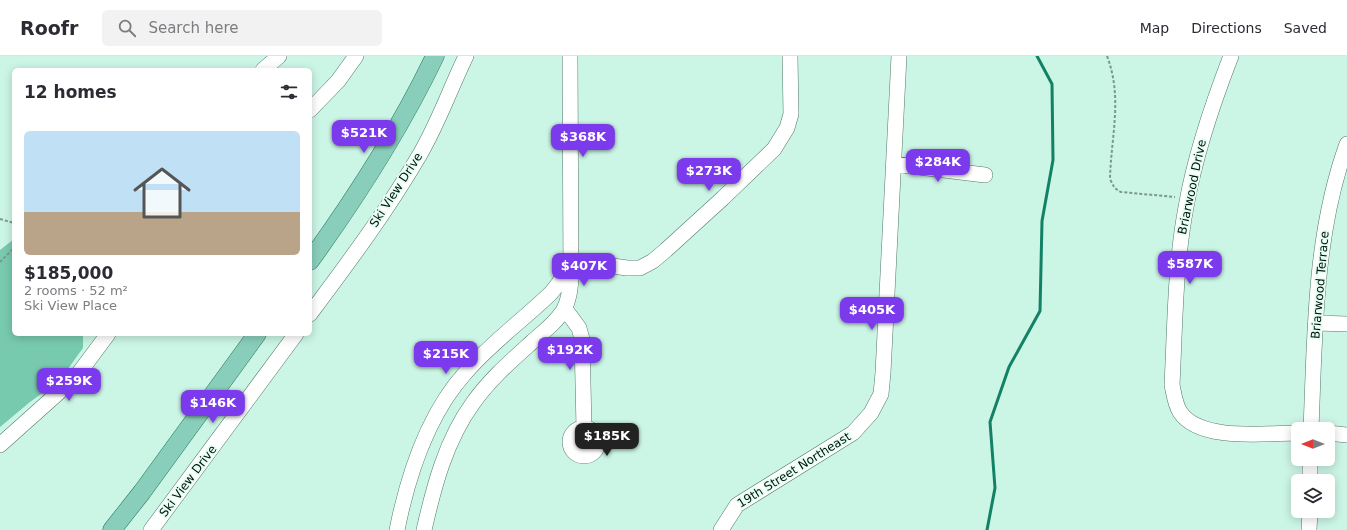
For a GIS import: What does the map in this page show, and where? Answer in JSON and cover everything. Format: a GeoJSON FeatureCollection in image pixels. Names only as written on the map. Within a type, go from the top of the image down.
{"type":"FeatureCollection","features":[{"type":"Feature","properties":{"kind":"main road"},"geometry":{"type":"LineString","coordinates":[[312,258],[346,210],[380,157],[435,56]]}},
{"type":"Feature","properties":{"kind":"main road"},"geometry":{"type":"LineString","coordinates":[[112,530],[142,492],[256,336]]}},
{"type":"Feature","properties":{"kind":"street"},"geometry":{"type":"LineString","coordinates":[[269,68],[279,56]]}},
{"type":"Feature","properties":{"kind":"street"},"geometry":{"type":"LineString","coordinates":[[312,105],[316,95],[338,81],[356,56]]}},
{"type":"Feature","properties":{"kind":"street","name":"Ski View Drive"},"geometry":{"type":"LineString","coordinates":[[312,311],[382,214],[414,165],[439,118],[466,56]]}},
{"type":"Feature","properties":{"kind":"street"},"geometry":{"type":"LineString","coordinates":[[424,530],[438,473],[449,446],[472,404],[492,378],[555,320],[565,308],[570,291],[571,260],[570,56]]}},
{"type":"Feature","properties":{"kind":"street"},"geometry":{"type":"LineString","coordinates":[[571,260],[627,268],[640,268],[653,261],[717,203],[774,148],[785,133],[791,114],[790,56]]}},
{"type":"Feature","properties":{"kind":"street","name":"19th Street Northeast"},"geometry":{"type":"LineString","coordinates":[[721,530],[737,504],[853,433],[871,413],[880,394],[883,372],[899,56]]}},
{"type":"Feature","properties":{"kind":"street","name":"Briarwood Drive"},"geometry":{"type":"LineString","coordinates":[[1231,56],[1214,100],[1196,161],[1188,198],[1177,276],[1172,385],[1175,400],[1180,412],[1199,428],[1213,432],[1291,433]]}},
{"type":"Feature","properties":{"kind":"street","name":"Briarwood Terrace"},"geometry":{"type":"LineString","coordinates":[[1311,422],[1319,275],[1326,226],[1340,194],[1347,144]]}},
{"type":"Feature","properties":{"kind":"street"},"geometry":{"type":"LineString","coordinates":[[894,164],[985,175]]}},
{"type":"Feature","properties":{"kind":"street"},"geometry":{"type":"LineString","coordinates":[[398,530],[403,500],[413,470],[432,422],[447,396],[465,372],[551,293],[564,275],[571,260]]}},
{"type":"Feature","properties":{"kind":"street"},"geometry":{"type":"LineString","coordinates":[[565,308],[579,328],[582,339],[584,428]]}},
{"type":"Feature","properties":{"kind":"street"},"geometry":{"type":"LineString","coordinates":[[1316,323],[1347,324]]}},
{"type":"Feature","properties":{"kind":"street"},"geometry":{"type":"LineString","coordinates":[[0,445],[76,377],[107,336]]}},
{"type":"Feature","properties":{"kind":"street","name":"Ski View Drive"},"geometry":{"type":"LineString","coordinates":[[151,530],[295,336]]}},
{"type":"Feature","properties":{"kind":"street"},"geometry":{"type":"LineString","coordinates":[[1335,434],[1347,435]]}},
{"type":"Feature","properties":{"kind":"street"},"geometry":{"type":"LineString","coordinates":[[1309,530],[1310,518]]}},
{"type":"Feature","properties":{"kind":"path"},"geometry":{"type":"LineString","coordinates":[[1107,56],[1116,86],[1116,113],[1110,172],[1110,179],[1115,190],[1120,192],[1188,198]]}},
{"type":"Feature","properties":{"kind":"path"},"geometry":{"type":"LineString","coordinates":[[0,219],[12,222]]}},
{"type":"Feature","properties":{"kind":"path"},"geometry":{"type":"LineString","coordinates":[[0,262],[12,250]]}},
{"type":"Feature","properties":{"kind":"green space"},"geometry":{"type":"Polygon","coordinates":[[[12,241],[12,336],[83,336],[83,348],[65,373],[52,386],[0,427],[0,250],[12,241]]]}},
{"type":"Feature","properties":{"kind":"waterway"},"geometry":{"type":"LineString","coordinates":[[987,530],[995,488],[990,422],[1009,367],[1040,311],[1042,221],[1053,160],[1052,84],[1037,56]]}}]}
